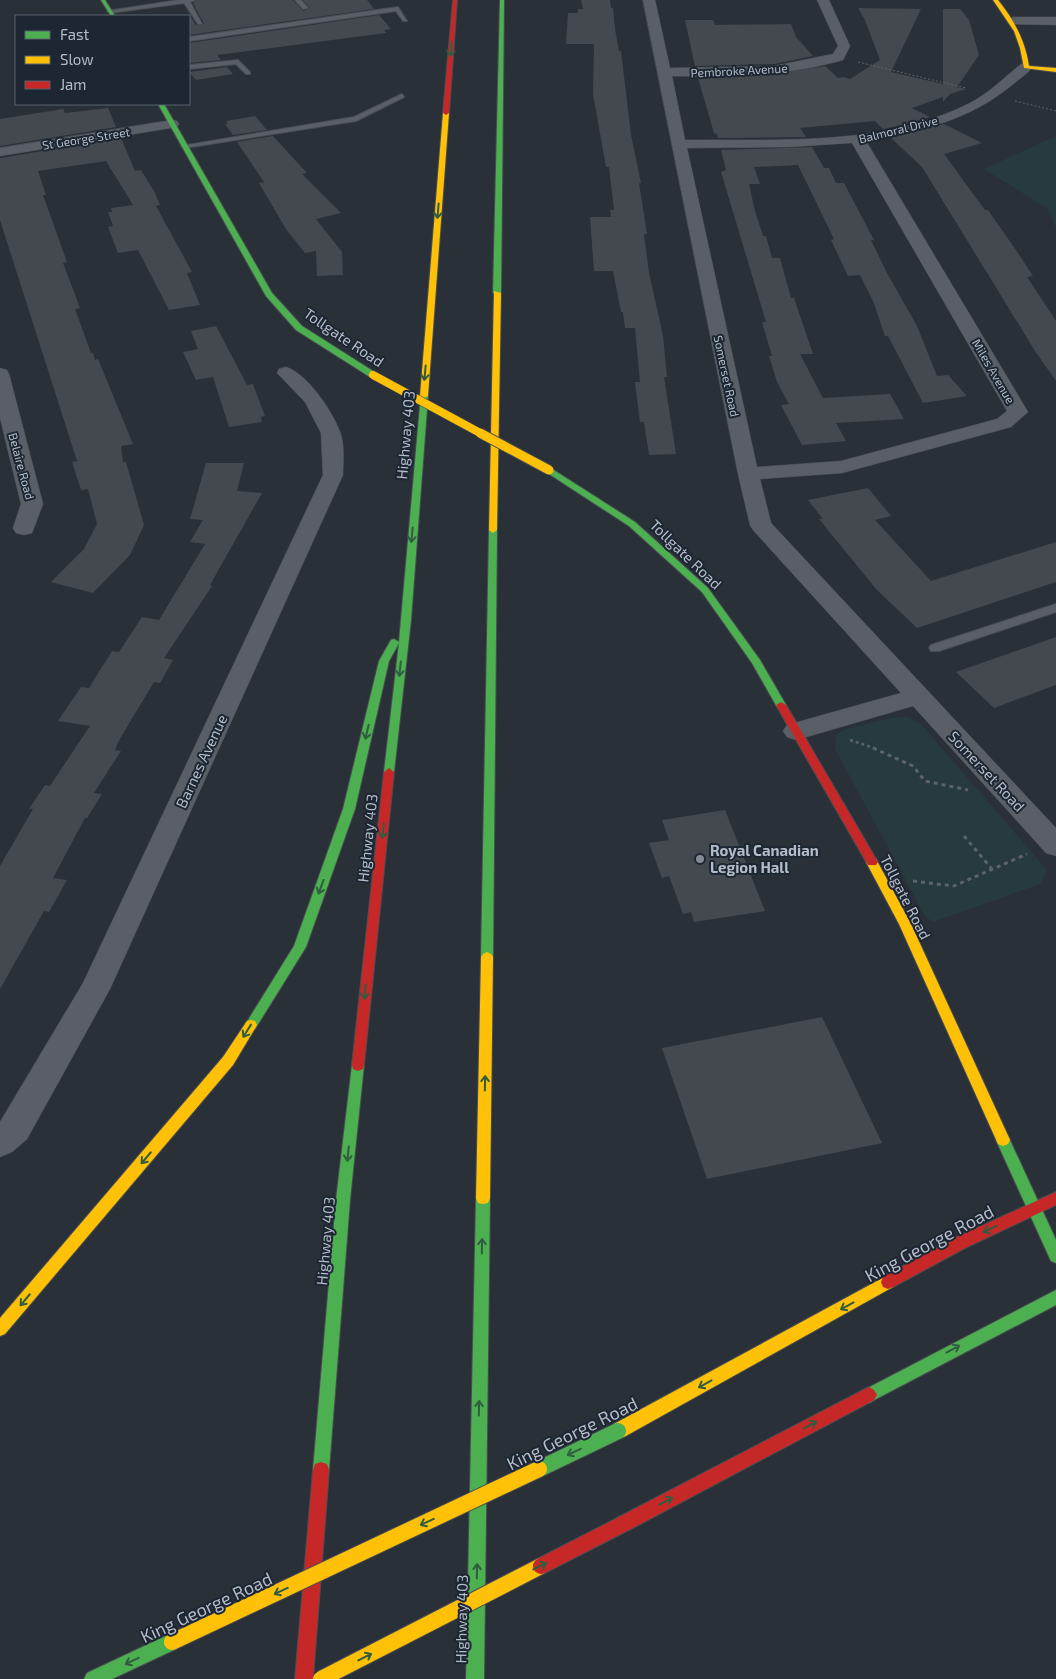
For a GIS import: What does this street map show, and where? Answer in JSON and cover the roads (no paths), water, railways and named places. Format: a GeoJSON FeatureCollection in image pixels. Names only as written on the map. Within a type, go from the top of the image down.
{"type":"FeatureCollection","features":[{"type":"Feature","properties":{"kind":"main road"},"geometry":{"type":"LineString","coordinates":[[104,0],[112,14]]}},
{"type":"Feature","properties":{"kind":"main road","name":"Highway 403"},"geometry":{"type":"LineString","coordinates":[[304,1679],[343,1200],[406,620],[455,0]]}},
{"type":"Feature","properties":{"kind":"main road","name":"Highway 403"},"geometry":{"type":"LineString","coordinates":[[475,1679],[502,0]]}},
{"type":"Feature","properties":{"kind":"main road"},"geometry":{"type":"LineString","coordinates":[[996,0],[1013,21],[1024,40],[1026,67],[1056,70]]}},
{"type":"Feature","properties":{"kind":"main road","name":"Tollgate Road"},"geometry":{"type":"LineString","coordinates":[[162,105],[269,294],[299,328],[373,375],[549,470],[632,524],[705,590],[803,729],[905,924],[1056,1256]]}},
{"type":"Feature","properties":{"kind":"main road"},"geometry":{"type":"LineString","coordinates":[[0,1329],[228,1061],[300,947],[349,809],[384,661],[406,620]]}},
{"type":"Feature","properties":{"kind":"main road","name":"King George Road"},"geometry":{"type":"LineString","coordinates":[[92,1679],[618,1431],[960,1243],[1056,1198]]}},
{"type":"Feature","properties":{"kind":"main road"},"geometry":{"type":"LineString","coordinates":[[322,1679],[1056,1297]]}},
{"type":"Feature","properties":{"kind":"main road"},"geometry":{"type":"LineString","coordinates":[[476,1637],[484,1679]]}},
{"type":"Feature","properties":{"kind":"street","name":"Somerset Road"},"geometry":{"type":"LineString","coordinates":[[649,0],[748,474],[761,525],[1012,799],[1051,835]]}},
{"type":"Feature","properties":{"kind":"street","name":"Pembroke Avenue"},"geometry":{"type":"LineString","coordinates":[[665,72],[723,73],[771,70],[794,68],[838,57],[844,46],[823,0]]}},
{"type":"Feature","properties":{"kind":"street"},"geometry":{"type":"LineString","coordinates":[[1013,21],[1056,21]]}},
{"type":"Feature","properties":{"kind":"street","name":"Balmoral Drive"},"geometry":{"type":"LineString","coordinates":[[679,144],[858,140],[932,122],[969,109],[1026,67]]}},
{"type":"Feature","properties":{"kind":"street","name":"St George Street"},"geometry":{"type":"LineString","coordinates":[[0,152],[172,124]]}},
{"type":"Feature","properties":{"kind":"street","name":"Miles Avenue"},"geometry":{"type":"LineString","coordinates":[[748,474],[842,467],[1004,423],[1018,412],[858,140]]}},
{"type":"Feature","properties":{"kind":"street","name":"Barnes Avenue"},"geometry":{"type":"LineString","coordinates":[[0,1142],[15,1128],[95,989],[333,475],[331,433],[313,400],[286,373]]}},
{"type":"Feature","properties":{"kind":"street","name":"Belaire Road"},"geometry":{"type":"LineString","coordinates":[[0,374],[8,452],[32,504],[24,528]]}},
{"type":"Feature","properties":{"kind":"street"},"geometry":{"type":"LineString","coordinates":[[803,729],[917,697]]}},
{"type":"Feature","properties":{"kind":"lane"},"geometry":{"type":"LineString","coordinates":[[112,14],[189,0],[200,23]]}},
{"type":"Feature","properties":{"kind":"lane"},"geometry":{"type":"LineString","coordinates":[[298,0],[305,8]]}},
{"type":"Feature","properties":{"kind":"lane"},"geometry":{"type":"LineString","coordinates":[[190,39],[398,9],[405,20]]}},
{"type":"Feature","properties":{"kind":"lane"},"geometry":{"type":"LineString","coordinates":[[190,68],[238,62],[248,72]]}},
{"type":"Feature","properties":{"kind":"lane"},"geometry":{"type":"LineString","coordinates":[[184,146],[356,119],[402,96]]}},
{"type":"Feature","properties":{"kind":"lane"},"geometry":{"type":"LineString","coordinates":[[935,648],[1056,608]]}},
{"type":"Feature","properties":{"kind":"place","name":"Royal Canadian Legion Hall"},"geometry":{"type":"Point","coordinates":[700,859]}}]}
